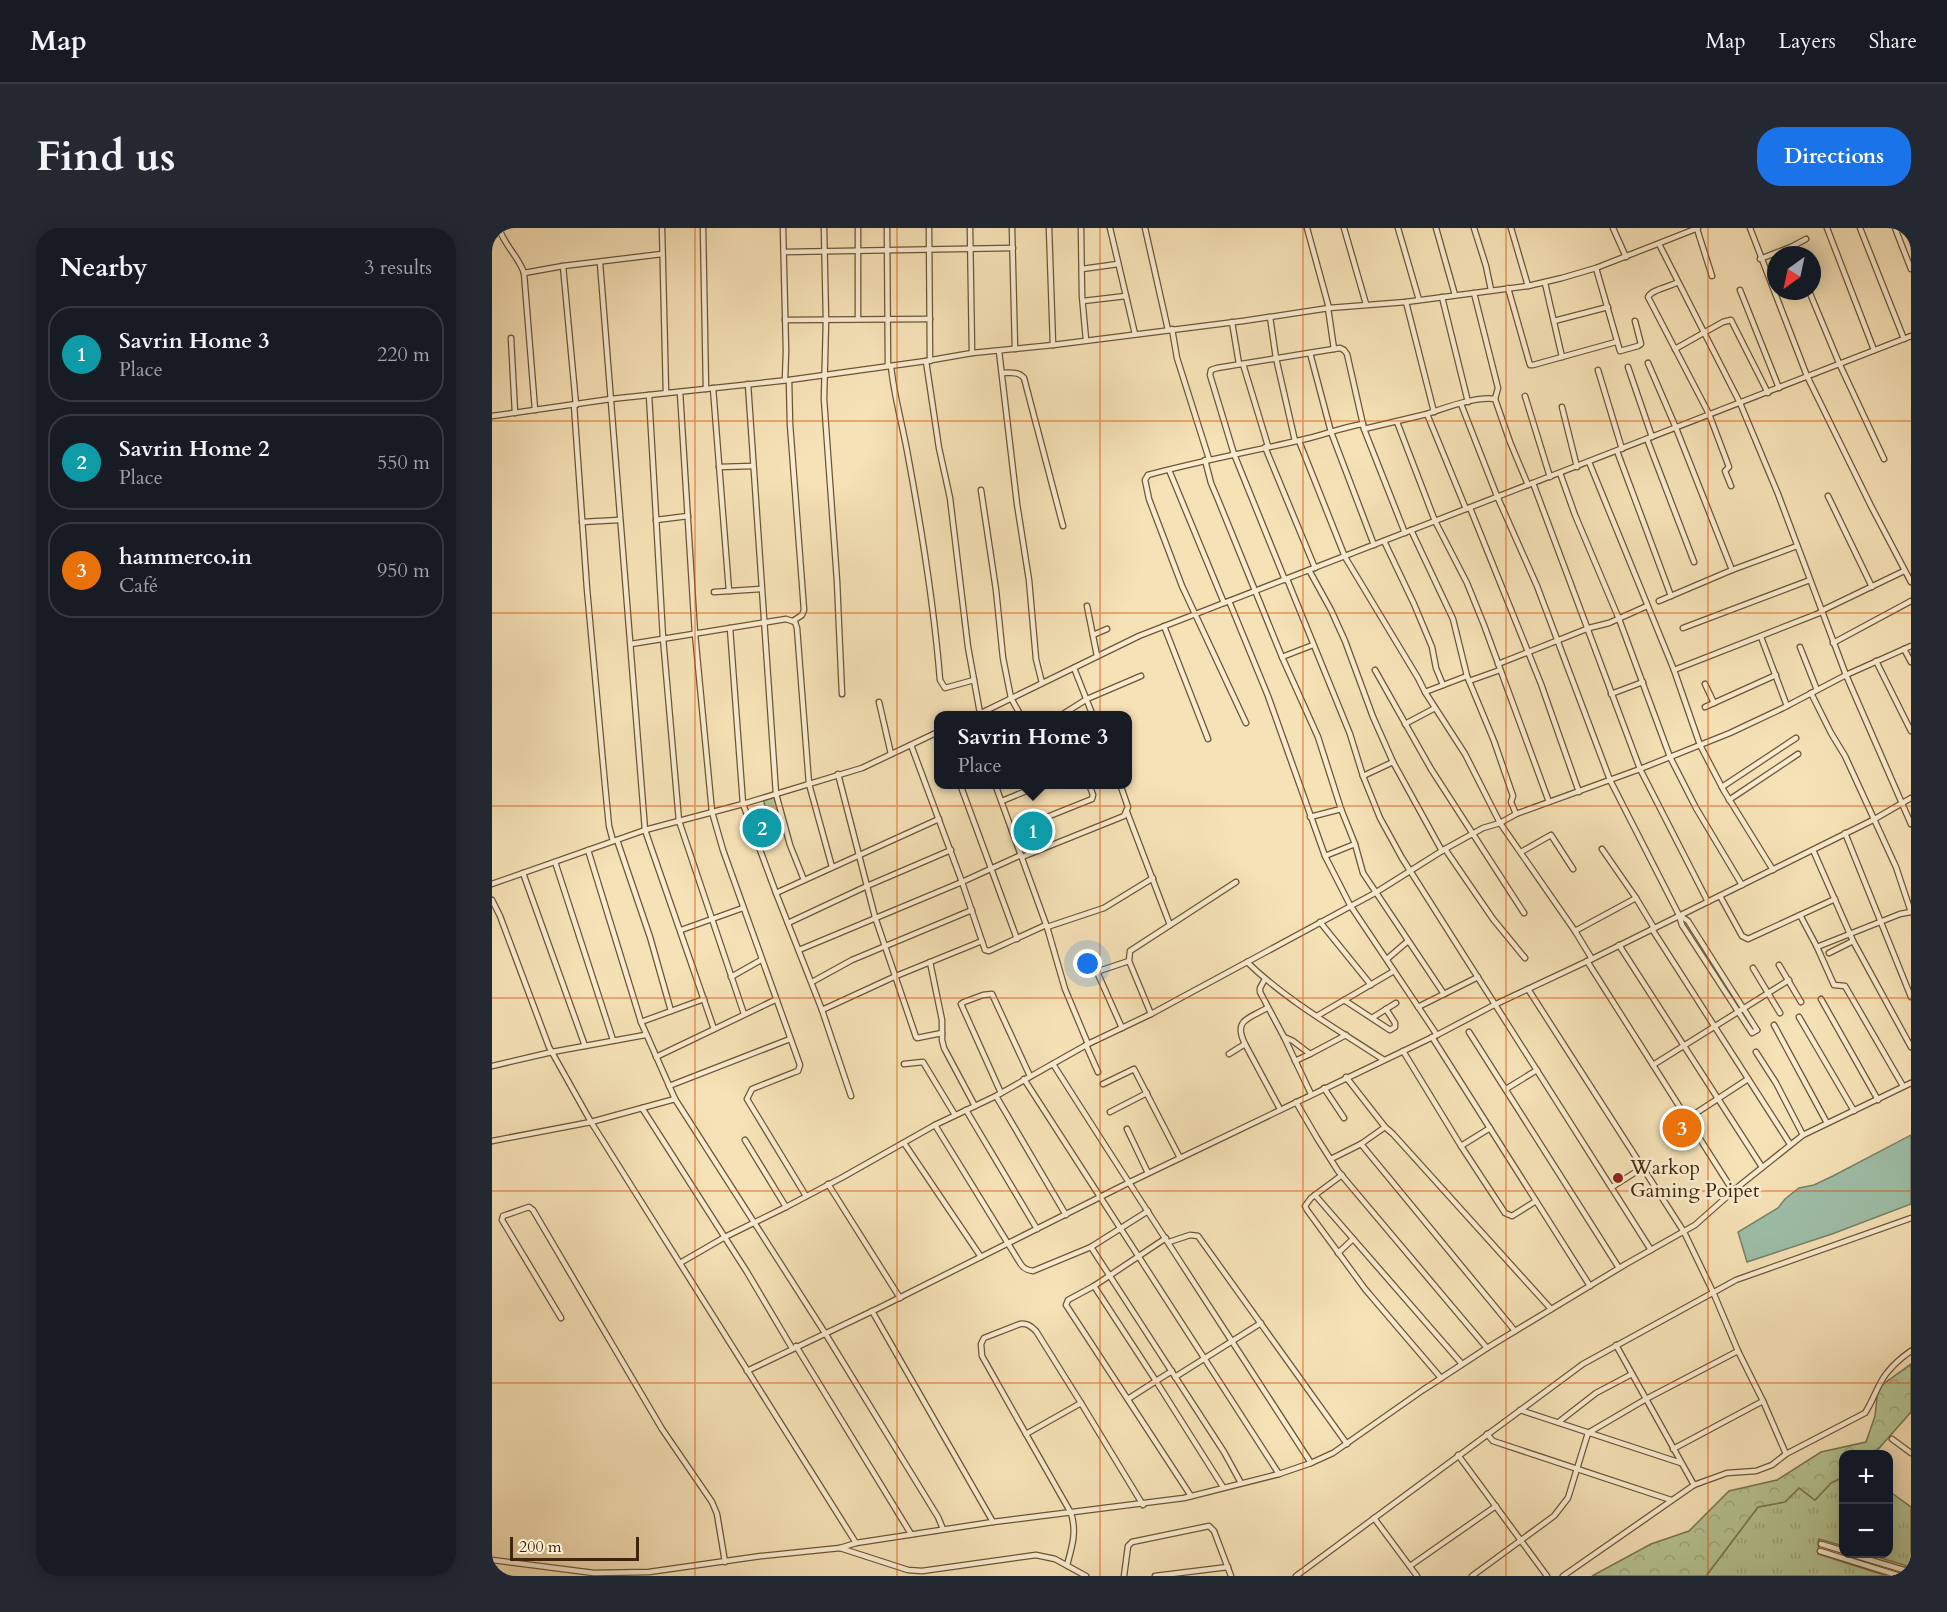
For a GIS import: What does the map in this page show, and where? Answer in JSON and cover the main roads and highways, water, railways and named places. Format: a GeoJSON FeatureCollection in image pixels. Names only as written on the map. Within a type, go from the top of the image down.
{"type":"FeatureCollection","features":[{"type":"Feature","properties":{"kind":"place","name":"Savrin Home 2"},"geometry":{"type":"Point","coordinates":[762,828]}},
{"type":"Feature","properties":{"kind":"place","name":"Savrin Home 3"},"geometry":{"type":"Point","coordinates":[1033,831]}},
{"type":"Feature","properties":{"kind":"place","name":"hammerco.in"},"geometry":{"type":"Point","coordinates":[1682,1128]}},
{"type":"Feature","properties":{"kind":"place","name":"Warkop Gaming Poipet"},"geometry":{"type":"Point","coordinates":[1618,1178]}}]}
